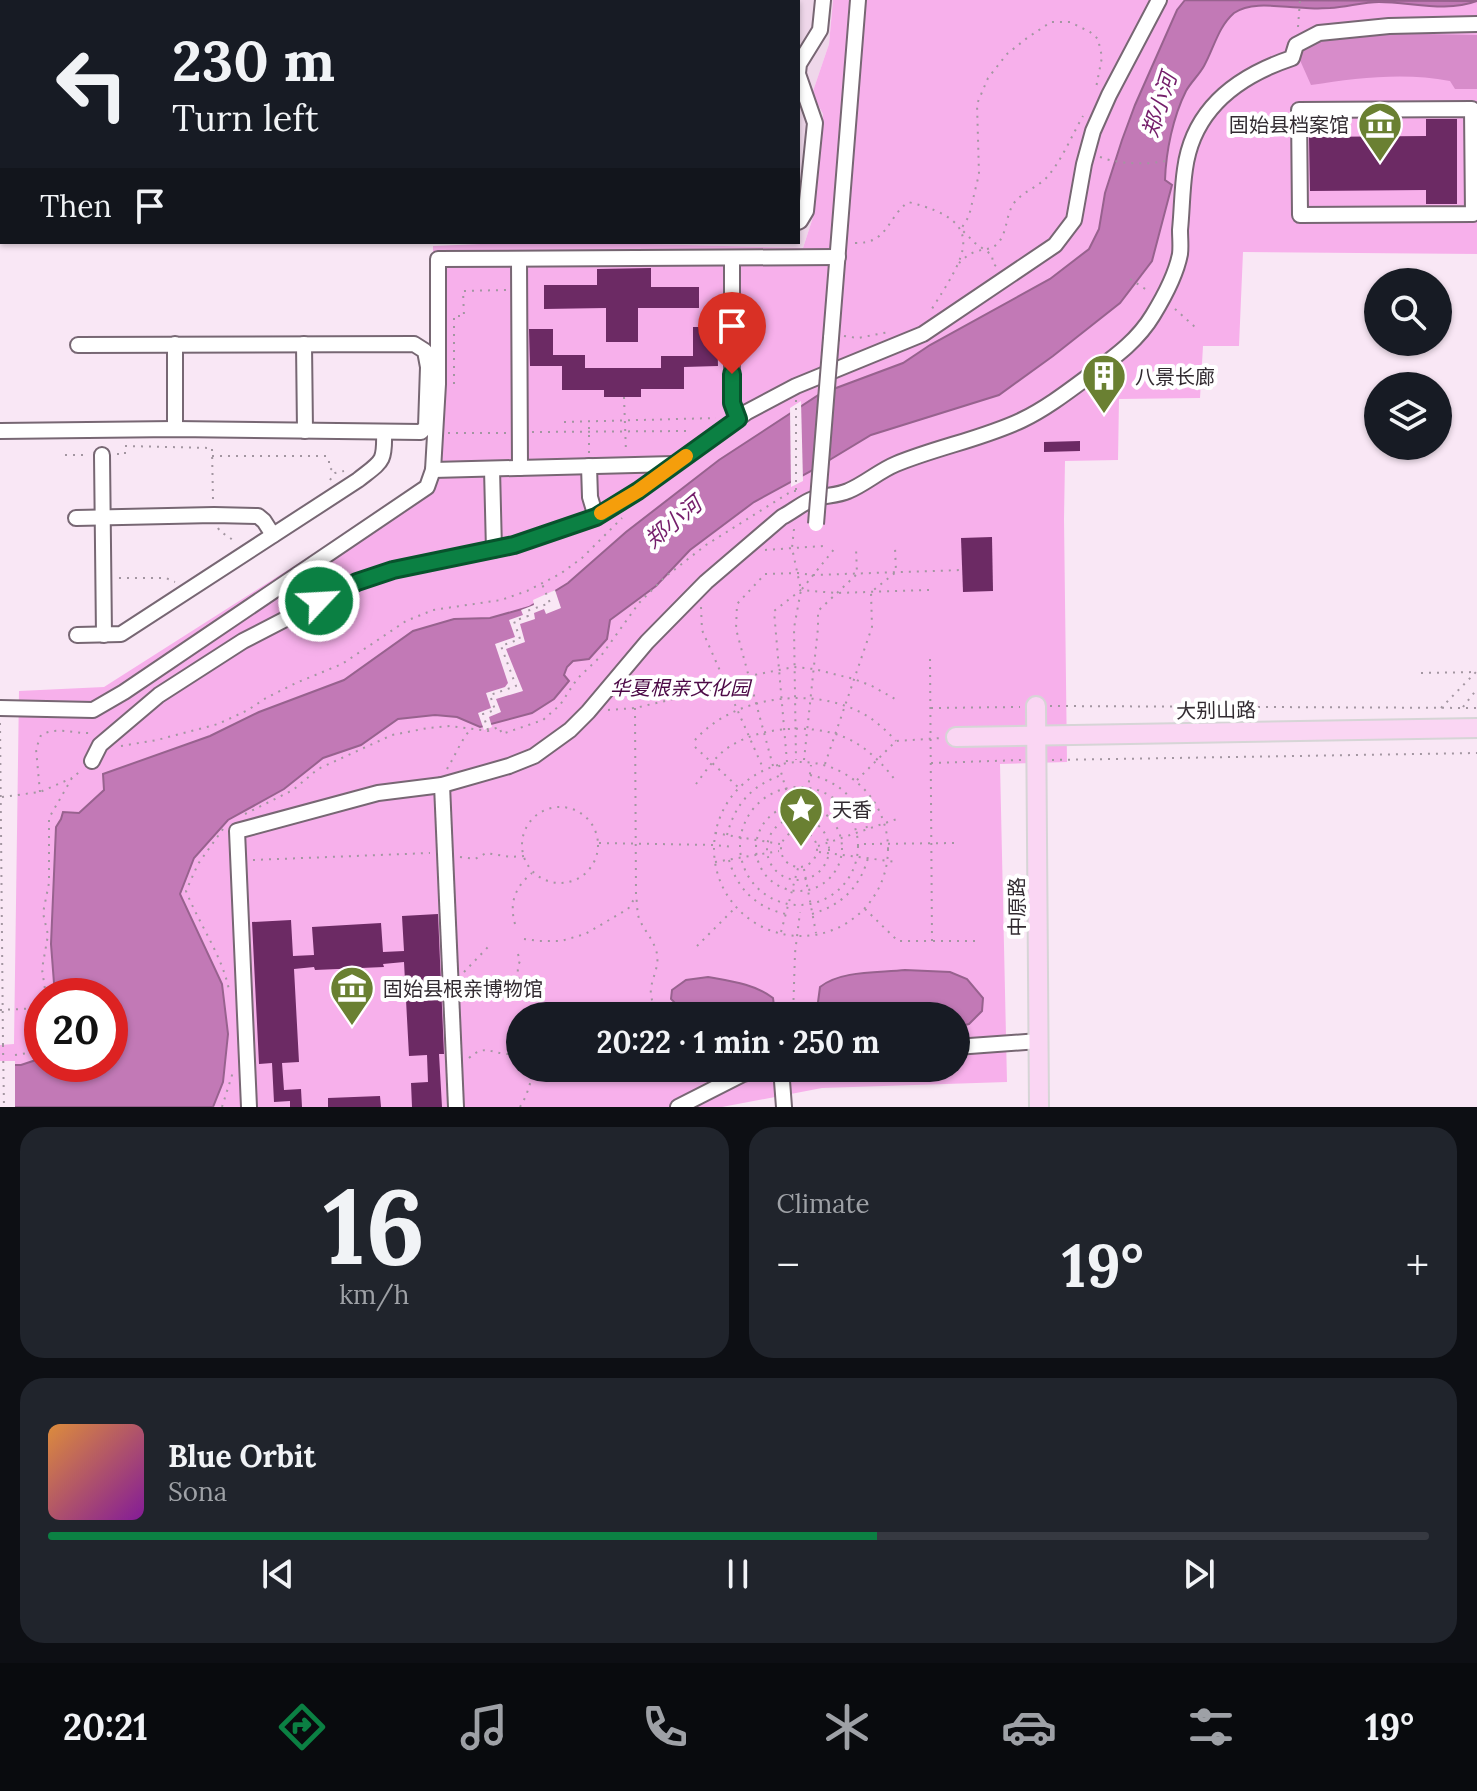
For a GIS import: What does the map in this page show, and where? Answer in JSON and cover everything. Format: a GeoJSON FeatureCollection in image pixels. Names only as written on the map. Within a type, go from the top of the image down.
{"type":"FeatureCollection","features":[{"type":"Feature","properties":{"kind":"main road","name":"中原路"},"geometry":{"type":"LineString","coordinates":[[1036,706],[1039,1107]]}},
{"type":"Feature","properties":{"kind":"main road","name":"大别山路"},"geometry":{"type":"LineString","coordinates":[[956,737],[1477,728]]}},
{"type":"Feature","properties":{"kind":"street"},"geometry":{"type":"LineString","coordinates":[[800,62],[820,30],[823,0]]}},
{"type":"Feature","properties":{"kind":"street"},"geometry":{"type":"LineString","coordinates":[[816,524],[858,0]]}},
{"type":"Feature","properties":{"kind":"street"},"geometry":{"type":"LineString","coordinates":[[92,761],[100,745],[159,695],[243,641],[306,607],[357,582],[393,570],[494,550],[596,517],[638,491],[736,414],[923,334],[1055,245],[1074,220],[1093,131],[1159,0]]}},
{"type":"Feature","properties":{"kind":"street"},"geometry":{"type":"LineString","coordinates":[[249,1107],[237,831],[378,793],[442,785],[534,756],[570,730],[647,642],[706,582],[796,503],[851,490],[891,465],[1022,420],[1049,405],[1133,342],[1152,318],[1176,268],[1180,253],[1185,167],[1193,137],[1210,108],[1240,83],[1292,58],[1296,45],[1319,33],[1389,26],[1477,24]]}},
{"type":"Feature","properties":{"kind":"street"},"geometry":{"type":"LineString","coordinates":[[800,79],[815,123],[806,211],[800,221]]}},
{"type":"Feature","properties":{"kind":"street"},"geometry":{"type":"LineString","coordinates":[[1472,109],[1475,161],[1473,214],[1300,215],[1299,110],[1472,109]]}},
{"type":"Feature","properties":{"kind":"street"},"geometry":{"type":"LineString","coordinates":[[679,258],[680,244]]}},
{"type":"Feature","properties":{"kind":"street"},"geometry":{"type":"LineString","coordinates":[[0,708],[93,710],[427,487],[433,470],[438,384],[438,259],[732,258],[838,250]]}},
{"type":"Feature","properties":{"kind":"street"},"geometry":{"type":"LineString","coordinates":[[732,258],[732,403],[736,414]]}},
{"type":"Feature","properties":{"kind":"street"},"geometry":{"type":"LineString","coordinates":[[519,259],[520,468]]}},
{"type":"Feature","properties":{"kind":"street"},"geometry":{"type":"LineString","coordinates":[[175,344],[175,429]]}},
{"type":"Feature","properties":{"kind":"street"},"geometry":{"type":"LineString","coordinates":[[304,344],[305,431]]}},
{"type":"Feature","properties":{"kind":"street"},"geometry":{"type":"LineString","coordinates":[[0,431],[175,429],[421,432],[426,427],[428,367],[425,351],[414,344],[78,345]]}},
{"type":"Feature","properties":{"kind":"street"},"geometry":{"type":"LineString","coordinates":[[77,635],[121,634],[358,480],[385,456],[384,432]]}},
{"type":"Feature","properties":{"kind":"street"},"geometry":{"type":"LineString","coordinates":[[102,455],[104,635]]}},
{"type":"Feature","properties":{"kind":"street"},"geometry":{"type":"LineString","coordinates":[[433,470],[674,464]]}},
{"type":"Feature","properties":{"kind":"street"},"geometry":{"type":"LineString","coordinates":[[589,466],[590,497],[596,517]]}},
{"type":"Feature","properties":{"kind":"street"},"geometry":{"type":"LineString","coordinates":[[492,469],[494,550]]}},
{"type":"Feature","properties":{"kind":"street"},"geometry":{"type":"LineString","coordinates":[[76,518],[258,516],[273,535]]}},
{"type":"Feature","properties":{"kind":"street"},"geometry":{"type":"LineString","coordinates":[[442,785],[456,1107]]}},
{"type":"Feature","properties":{"kind":"street"},"geometry":{"type":"LineString","coordinates":[[970,1046],[1039,1041]]}},
{"type":"Feature","properties":{"kind":"street"},"geometry":{"type":"LineString","coordinates":[[678,1107],[727,1082]]}},
{"type":"Feature","properties":{"kind":"street"},"geometry":{"type":"LineString","coordinates":[[782,1082],[784,1107]]}},
{"type":"Feature","properties":{"kind":"path"},"geometry":{"type":"LineString","coordinates":[[1298,25],[1300,0]]}},
{"type":"Feature","properties":{"kind":"path"},"geometry":{"type":"LineString","coordinates":[[961,229],[969,216],[979,174],[977,104],[988,78],[1007,54],[1051,22],[1070,22],[1098,39],[1102,57],[1098,83],[1092,96]]}},
{"type":"Feature","properties":{"kind":"path"},"geometry":{"type":"LineString","coordinates":[[959,263],[1001,240],[1014,203],[1045,180],[1056,166],[1087,110]]}},
{"type":"Feature","properties":{"kind":"path"},"geometry":{"type":"LineString","coordinates":[[1109,161],[1149,163],[1166,160],[1175,164]]}},
{"type":"Feature","properties":{"kind":"path"},"geometry":{"type":"LineString","coordinates":[[838,250],[884,234],[898,209],[908,202],[930,207],[952,218],[975,243],[992,255],[993,264],[1013,273]]}},
{"type":"Feature","properties":{"kind":"path"},"geometry":{"type":"LineString","coordinates":[[930,313],[964,250],[961,229]]}},
{"type":"Feature","properties":{"kind":"path"},"geometry":{"type":"LineString","coordinates":[[438,384],[454,384],[454,316],[464,316],[463,291],[519,290]]}},
{"type":"Feature","properties":{"kind":"path"},"geometry":{"type":"LineString","coordinates":[[925,316],[945,307],[955,312]]}},
{"type":"Feature","properties":{"kind":"path"},"geometry":{"type":"LineString","coordinates":[[831,336],[858,338],[890,332]]}},
{"type":"Feature","properties":{"kind":"path"},"geometry":{"type":"LineString","coordinates":[[624,397],[626,465]]}},
{"type":"Feature","properties":{"kind":"path"},"geometry":{"type":"LineString","coordinates":[[796,400],[796,503],[792,548],[801,590],[794,628],[796,762]]}},
{"type":"Feature","properties":{"kind":"path"},"geometry":{"type":"LineString","coordinates":[[564,422],[736,414]]}},
{"type":"Feature","properties":{"kind":"path"},"geometry":{"type":"LineString","coordinates":[[589,421],[589,466]]}},
{"type":"Feature","properties":{"kind":"path"},"geometry":{"type":"LineString","coordinates":[[212,430],[214,523],[221,534],[231,537],[238,548],[238,558]]}},
{"type":"Feature","properties":{"kind":"path"},"geometry":{"type":"LineString","coordinates":[[435,433],[688,431]]}},
{"type":"Feature","properties":{"kind":"path"},"geometry":{"type":"LineString","coordinates":[[65,455],[125,454],[125,446],[212,448]]}},
{"type":"Feature","properties":{"kind":"path"},"geometry":{"type":"LineString","coordinates":[[212,456],[326,456],[329,467],[335,473]]}},
{"type":"Feature","properties":{"kind":"path"},"geometry":{"type":"LineString","coordinates":[[238,819],[293,790],[318,769],[392,735],[450,726],[488,730],[499,727],[502,734],[543,720],[560,705],[577,679],[601,656],[639,603],[665,577],[706,545],[792,491],[803,491]]}},
{"type":"Feature","properties":{"kind":"path"},"geometry":{"type":"LineString","coordinates":[[115,746],[157,740],[218,724],[286,688],[342,664],[406,621],[433,610],[501,600],[542,584],[582,558],[625,516]]}},
{"type":"Feature","properties":{"kind":"path"},"geometry":{"type":"LineString","coordinates":[[764,550],[823,546]]}},
{"type":"Feature","properties":{"kind":"path"},"geometry":{"type":"LineString","coordinates":[[895,547],[896,572]]}},
{"type":"Feature","properties":{"kind":"path"},"geometry":{"type":"LineString","coordinates":[[787,763],[774,611],[801,590],[835,548]]}},
{"type":"Feature","properties":{"kind":"path"},"geometry":{"type":"LineString","coordinates":[[856,548],[857,574]]}},
{"type":"Feature","properties":{"kind":"path"},"geometry":{"type":"LineString","coordinates":[[773,766],[736,629],[737,604],[765,574],[962,570]]}},
{"type":"Feature","properties":{"kind":"path"},"geometry":{"type":"LineString","coordinates":[[871,592],[896,572]]}},
{"type":"Feature","properties":{"kind":"path"},"geometry":{"type":"LineString","coordinates":[[804,762],[818,611],[857,574]]}},
{"type":"Feature","properties":{"kind":"path"},"geometry":{"type":"LineString","coordinates":[[103,578],[166,578],[185,592]]}},
{"type":"Feature","properties":{"kind":"path"},"geometry":{"type":"LineString","coordinates":[[488,730],[483,714],[495,710],[490,695],[516,686],[501,646],[520,639],[514,621],[528,616],[527,611],[550,603],[542,584]]}},
{"type":"Feature","properties":{"kind":"path"},"geometry":{"type":"LineString","coordinates":[[801,590],[836,593],[929,590]]}},
{"type":"Feature","properties":{"kind":"path"},"geometry":{"type":"LineString","coordinates":[[825,765],[872,627],[871,592]]}},
{"type":"Feature","properties":{"kind":"path"},"geometry":{"type":"LineString","coordinates":[[701,605],[702,630],[763,770]]}},
{"type":"Feature","properties":{"kind":"path"},"geometry":{"type":"LineString","coordinates":[[930,657],[932,941]]}},
{"type":"Feature","properties":{"kind":"path"},"geometry":{"type":"LineString","coordinates":[[588,712],[635,708],[712,690],[749,676],[794,667],[854,679],[895,699]]}},
{"type":"Feature","properties":{"kind":"path"},"geometry":{"type":"LineString","coordinates":[[1421,673],[1477,672]]}},
{"type":"Feature","properties":{"kind":"path"},"geometry":{"type":"LineString","coordinates":[[1440,708],[1477,672]]}},
{"type":"Feature","properties":{"kind":"path"},"geometry":{"type":"LineString","coordinates":[[1462,708],[1477,689]]}},
{"type":"Feature","properties":{"kind":"path"},"geometry":{"type":"LineString","coordinates":[[695,740],[715,723],[756,704],[781,699],[810,699],[860,712],[896,741]]}},
{"type":"Feature","properties":{"kind":"path"},"geometry":{"type":"LineString","coordinates":[[635,708],[636,895],[638,916],[657,951],[650,986],[654,1002]]}},
{"type":"Feature","properties":{"kind":"path"},"geometry":{"type":"LineString","coordinates":[[931,708],[1477,708]]}},
{"type":"Feature","properties":{"kind":"path"},"geometry":{"type":"LineString","coordinates":[[0,723],[4,1107]]}},
{"type":"Feature","properties":{"kind":"path"},"geometry":{"type":"LineString","coordinates":[[442,785],[461,741],[470,729]]}},
{"type":"Feature","properties":{"kind":"path"},"geometry":{"type":"LineString","coordinates":[[696,784],[721,753],[764,733],[796,729],[846,737],[878,759],[896,781]]}},
{"type":"Feature","properties":{"kind":"path"},"geometry":{"type":"LineString","coordinates":[[40,792],[36,749],[41,735],[58,730],[96,733]]}},
{"type":"Feature","properties":{"kind":"path"},"geometry":{"type":"LineString","coordinates":[[856,781],[896,741],[956,737]]}},
{"type":"Feature","properties":{"kind":"path"},"geometry":{"type":"LineString","coordinates":[[695,747],[738,788]]}},
{"type":"Feature","properties":{"kind":"path"},"geometry":{"type":"LineString","coordinates":[[931,763],[1477,753]]}},
{"type":"Feature","properties":{"kind":"path"},"geometry":{"type":"LineString","coordinates":[[1,797],[40,792],[72,778],[92,761]]}},
{"type":"Feature","properties":{"kind":"path"},"geometry":{"type":"LineString","coordinates":[[804,762],[840,771],[856,781],[873,800],[885,824],[888,860],[880,886],[864,908],[847,922],[827,932],[798,935],[781,933],[757,924],[736,907],[722,886],[714,862],[714,845],[723,808],[738,788],[773,766],[804,762]]}},
{"type":"Feature","properties":{"kind":"path"},"geometry":{"type":"LineString","coordinates":[[800,831],[812,762]]}},
{"type":"Feature","properties":{"kind":"path"},"geometry":{"type":"LineString","coordinates":[[779,764],[800,831]]}},
{"type":"Feature","properties":{"kind":"path"},"geometry":{"type":"LineString","coordinates":[[727,835],[745,797],[762,783],[782,775]]}},
{"type":"Feature","properties":{"kind":"path"},"geometry":{"type":"LineString","coordinates":[[810,775],[830,781],[847,793],[860,810],[867,829]]}},
{"type":"Feature","properties":{"kind":"path"},"geometry":{"type":"LineString","coordinates":[[43,978],[48,935],[43,913],[49,883],[49,818],[72,778]]}},
{"type":"Feature","properties":{"kind":"path"},"geometry":{"type":"LineString","coordinates":[[808,788],[835,800],[849,815],[857,833],[857,856],[852,873],[841,888],[827,898],[811,904],[789,904],[772,898],[758,888],[742,858],[741,837],[753,810],[768,797],[786,789],[808,788]]}},
{"type":"Feature","properties":{"kind":"path"},"geometry":{"type":"LineString","coordinates":[[791,806],[806,806],[826,814],[835,825],[841,838],[842,855],[831,878],[820,886],[808,891],[792,891],[766,877],[756,855],[756,840],[771,815],[791,806]]}},
{"type":"Feature","properties":{"kind":"path"},"geometry":{"type":"LineString","coordinates":[[559,807],[586,817],[595,829],[598,843],[593,865],[586,874],[565,883],[553,883],[533,872],[522,846],[525,831],[533,819],[559,807]]}},
{"type":"Feature","properties":{"kind":"path"},"geometry":{"type":"LineString","coordinates":[[804,819],[825,834],[829,853],[819,872],[806,879],[795,880],[772,866],[768,842],[778,826],[786,821],[804,819]]}},
{"type":"Feature","properties":{"kind":"path"},"geometry":{"type":"LineString","coordinates":[[817,846],[897,819]]}},
{"type":"Feature","properties":{"kind":"path"},"geometry":{"type":"LineString","coordinates":[[230,824],[198,864],[186,891],[226,973],[232,1001]]}},
{"type":"Feature","properties":{"kind":"path"},"geometry":{"type":"LineString","coordinates":[[800,831],[812,836],[817,846],[812,861],[804,867],[786,862],[780,851],[787,835],[800,831]]}},
{"type":"Feature","properties":{"kind":"path"},"geometry":{"type":"LineString","coordinates":[[715,833],[781,844]]}},
{"type":"Feature","properties":{"kind":"path"},"geometry":{"type":"LineString","coordinates":[[598,843],[734,847]]}},
{"type":"Feature","properties":{"kind":"path"},"geometry":{"type":"LineString","coordinates":[[864,844],[956,843]]}},
{"type":"Feature","properties":{"kind":"path"},"geometry":{"type":"LineString","coordinates":[[714,862],[780,851]]}},
{"type":"Feature","properties":{"kind":"path"},"geometry":{"type":"LineString","coordinates":[[238,860],[444,852],[475,859],[486,853],[524,856]]}},
{"type":"Feature","properties":{"kind":"path"},"geometry":{"type":"LineString","coordinates":[[817,852],[897,862]]}},
{"type":"Feature","properties":{"kind":"path"},"geometry":{"type":"LineString","coordinates":[[812,914],[832,907],[849,894],[861,877],[868,858]]}},
{"type":"Feature","properties":{"kind":"path"},"geometry":{"type":"LineString","coordinates":[[729,860],[736,879],[748,895],[764,907],[786,914]]}},
{"type":"Feature","properties":{"kind":"path"},"geometry":{"type":"LineString","coordinates":[[781,933],[798,867]]}},
{"type":"Feature","properties":{"kind":"path"},"geometry":{"type":"LineString","coordinates":[[804,867],[816,934]]}},
{"type":"Feature","properties":{"kind":"path"},"geometry":{"type":"LineString","coordinates":[[515,924],[513,898],[533,872]]}},
{"type":"Feature","properties":{"kind":"path"},"geometry":{"type":"LineString","coordinates":[[524,939],[561,941],[585,934],[628,909],[636,895]]}},
{"type":"Feature","properties":{"kind":"path"},"geometry":{"type":"LineString","coordinates":[[697,946],[736,907]]}},
{"type":"Feature","properties":{"kind":"path"},"geometry":{"type":"LineString","coordinates":[[864,908],[898,941],[978,941]]}},
{"type":"Feature","properties":{"kind":"path"},"geometry":{"type":"LineString","coordinates":[[793,1002],[800,912]]}},
{"type":"Feature","properties":{"kind":"path"},"geometry":{"type":"LineString","coordinates":[[450,987],[488,947]]}},
{"type":"Feature","properties":{"kind":"path"},"geometry":{"type":"LineString","coordinates":[[518,954],[518,978],[528,1002]]}},
{"type":"Feature","properties":{"kind":"path"},"geometry":{"type":"LineString","coordinates":[[1,1010],[24,1009]]}},
{"type":"Feature","properties":{"kind":"path"},"geometry":{"type":"LineString","coordinates":[[454,1071],[474,1053],[495,1050],[506,1054]]}},
{"type":"Feature","properties":{"kind":"path"},"geometry":{"type":"LineString","coordinates":[[15,1055],[24,1054]]}},
{"type":"Feature","properties":{"kind":"path"},"geometry":{"type":"LineString","coordinates":[[222,1107],[233,1073]]}},
{"type":"Feature","properties":{"kind":"path"},"geometry":{"type":"LineString","coordinates":[[520,1107],[530,1082]]}},
{"type":"Feature","properties":{"kind":"shaded area"},"geometry":{"type":"Polygon","coordinates":[[[800,0],[833,0],[829,44],[812,94],[823,114],[814,214],[803,248],[637,244],[800,244],[800,0]]]}},
{"type":"Feature","properties":{"kind":"shaded area"},"geometry":{"type":"Polygon","coordinates":[[[1378,33],[1477,35],[1477,89],[1455,89],[1450,81],[1433,78],[1398,76],[1311,85],[1299,58],[1301,51],[1322,39],[1378,33]]]}},
{"type":"Feature","properties":{"kind":"green space","name":"华夏根亲文化园"},"geometry":{"type":"Polygon","coordinates":[[[833,0],[1477,0],[1477,254],[1243,252],[1239,346],[1203,346],[1200,398],[1119,399],[1118,460],[1065,461],[1067,762],[1000,764],[1007,1082],[822,1088],[722,1107],[0,1107],[0,1045],[14,1044],[19,691],[104,687],[423,484],[428,470],[431,415],[433,246],[645,244],[803,248],[814,214],[823,114],[812,94],[829,44],[833,0]]]}},
{"type":"Feature","properties":{"kind":"water","name":"郑小河"},"geometry":{"type":"Polygon","coordinates":[[[1185,0],[1477,1],[1441,7],[1379,2],[1318,8],[1259,6],[1234,13],[1181,101],[1167,158],[1165,180],[1172,185],[1152,261],[1120,303],[999,395],[871,435],[754,502],[690,550],[656,586],[610,620],[607,639],[589,659],[573,661],[564,675],[569,681],[554,699],[532,713],[480,727],[457,717],[435,715],[398,719],[361,745],[323,758],[284,789],[228,820],[194,858],[180,894],[222,984],[228,1034],[223,1082],[213,1107],[0,1107],[0,1065],[24,1064],[24,1082],[128,1082],[128,978],[54,978],[51,944],[56,827],[63,812],[79,813],[104,790],[103,774],[210,736],[259,712],[344,680],[413,631],[454,619],[490,618],[529,607],[568,583],[626,532],[719,460],[820,394],[903,363],[1050,279],[1089,249],[1099,229],[1105,193],[1122,140],[1177,10],[1185,0]]]}},
{"type":"Feature","properties":{"kind":"water"},"geometry":{"type":"Polygon","coordinates":[[[872,972],[950,972],[967,979],[983,998],[982,1011],[970,1023],[970,1002],[818,1002],[820,987],[829,982],[872,972]]]}},
{"type":"Feature","properties":{"kind":"water"},"geometry":{"type":"Polygon","coordinates":[[[708,977],[742,984],[758,989],[773,998],[774,1002],[674,1002],[671,999],[672,990],[686,980],[708,977]]]}},
{"type":"Feature","properties":{"kind":"pier"},"geometry":{"type":"Polygon","coordinates":[[[801,401],[803,481],[791,487],[790,408],[801,401]]]}},
{"type":"Feature","properties":{"kind":"pier"},"geometry":{"type":"Polygon","coordinates":[[[555,590],[561,608],[546,614],[544,609],[534,613],[535,619],[520,624],[525,642],[506,649],[523,691],[496,699],[501,712],[489,717],[492,727],[484,730],[478,713],[491,708],[486,693],[505,687],[508,683],[495,644],[515,637],[509,620],[523,615],[521,610],[534,605],[533,600],[555,590]]]}},
{"type":"Feature","properties":{"kind":"pier"},"geometry":{"type":"Polygon","coordinates":[[[0,1061],[15,1061],[15,1107],[0,1107],[0,1061]]]}},
{"type":"Feature","properties":{"kind":"building","name":"固始县档案馆"},"geometry":{"type":"Polygon","coordinates":[[[1426,119],[1457,119],[1457,204],[1426,204],[1426,190],[1310,191],[1309,137],[1426,136],[1426,119]]]}},
{"type":"Feature","properties":{"kind":"building"},"geometry":{"type":"Polygon","coordinates":[[[651,268],[651,287],[699,287],[699,308],[638,308],[638,342],[606,342],[606,308],[544,309],[544,285],[597,285],[597,269],[651,268]]]}},
{"type":"Feature","properties":{"kind":"building"},"geometry":{"type":"Polygon","coordinates":[[[693,327],[717,327],[718,366],[684,367],[684,389],[641,389],[641,397],[604,397],[604,390],[562,390],[562,366],[530,366],[529,329],[553,329],[553,355],[585,355],[585,368],[661,368],[661,356],[693,356],[693,327]]]}},
{"type":"Feature","properties":{"kind":"building"},"geometry":{"type":"Polygon","coordinates":[[[1080,441],[1080,451],[1044,452],[1044,442],[1080,441]]]}},
{"type":"Feature","properties":{"kind":"building"},"geometry":{"type":"Polygon","coordinates":[[[992,537],[993,591],[963,592],[961,538],[992,537]]]}},
{"type":"Feature","properties":{"kind":"building"},"geometry":{"type":"Polygon","coordinates":[[[438,914],[444,1054],[439,1054],[442,1107],[412,1107],[411,1083],[428,1082],[427,1055],[409,1056],[404,962],[383,964],[384,967],[294,969],[299,1062],[282,1063],[284,1090],[301,1089],[302,1107],[290,1107],[290,1101],[274,1102],[272,1063],[259,1064],[252,922],[291,920],[293,956],[314,955],[312,927],[381,923],[383,952],[404,951],[402,916],[438,914]]]}},
{"type":"Feature","properties":{"kind":"building"},"geometry":{"type":"Polygon","coordinates":[[[380,1096],[381,1107],[328,1107],[328,1098],[380,1096]]]}},
{"type":"Feature","properties":{"kind":"slow traffic"},"geometry":{"type":"LineString","coordinates":[[601,513],[686,456]]}},
{"type":"Feature","properties":{"kind":"place","name":"固始县档案馆"},"geometry":{"type":"Point","coordinates":[1380,163]}},
{"type":"Feature","properties":{"kind":"place","name":"八景长廊"},"geometry":{"type":"Point","coordinates":[1104,415]}},
{"type":"Feature","properties":{"kind":"place","name":"天香"},"geometry":{"type":"Point","coordinates":[801,848]}},
{"type":"Feature","properties":{"kind":"place","name":"固始县根亲博物馆"},"geometry":{"type":"Point","coordinates":[352,1027]}},
{"type":"Feature","properties":{"kind":"route"},"geometry":{"type":"LineString","coordinates":[[319,601],[357,582],[393,570],[514,545],[596,517],[638,491],[738,419],[732,403],[732,374]]}}]}
